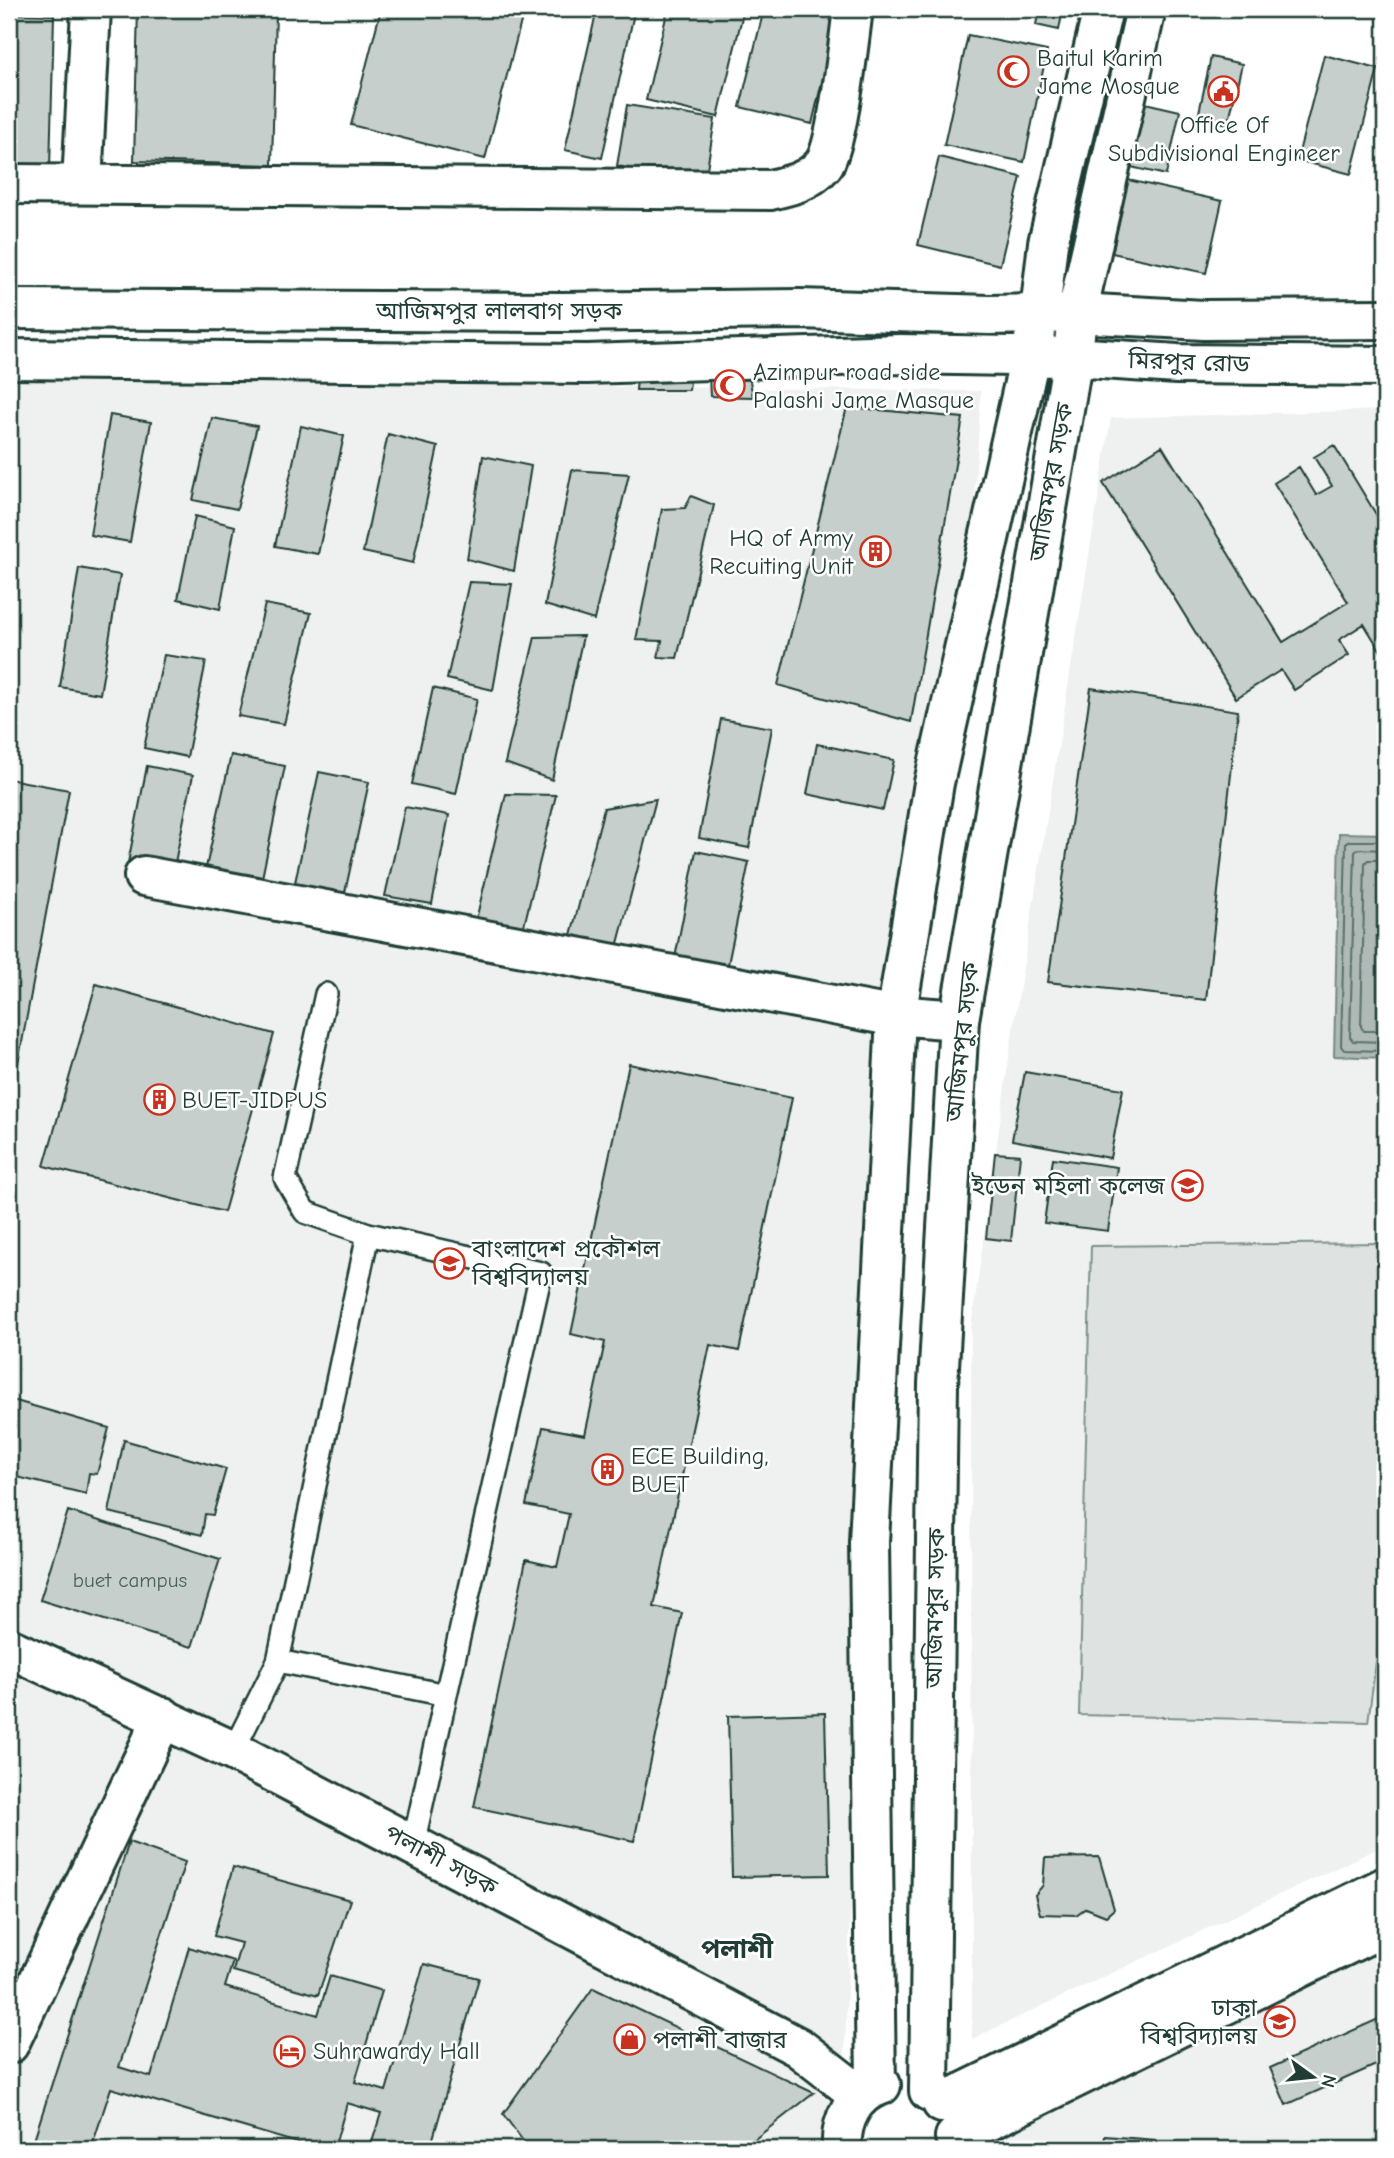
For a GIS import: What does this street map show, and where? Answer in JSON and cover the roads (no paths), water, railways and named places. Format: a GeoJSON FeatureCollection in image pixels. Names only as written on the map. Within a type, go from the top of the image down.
{"type":"FeatureCollection","features":[{"type":"Feature","properties":{"kind":"main road"},"geometry":{"type":"LineString","coordinates":[[82,184],[90,9]]}},
{"type":"Feature","properties":{"kind":"main road"},"geometry":{"type":"LineString","coordinates":[[9,184],[770,190],[803,182],[825,163],[833,135],[853,9]]}},
{"type":"Feature","properties":{"kind":"main road","name":"আজিমপুর সড়ক"},"geometry":{"type":"LineString","coordinates":[[847,2122],[869,1542],[896,1017],[934,783],[1011,356],[1040,312],[1048,243],[1103,9]]}},
{"type":"Feature","properties":{"kind":"main road","name":"আজিমপুর সড়ক"},"geometry":{"type":"LineString","coordinates":[[944,2120],[938,1384],[959,1020],[1073,357],[1077,313],[1146,9]]}},
{"type":"Feature","properties":{"kind":"main road","name":"আজিমপুর লালবাগ সড়ক"},"geometry":{"type":"LineString","coordinates":[[9,309],[562,313],[799,309],[989,315],[1040,312]]}},
{"type":"Feature","properties":{"kind":"main road","name":"মিরপুর রোড"},"geometry":{"type":"LineString","coordinates":[[1040,312],[1204,320],[1385,319]]}},
{"type":"Feature","properties":{"kind":"main road","name":"মিরপুর রোড"},"geometry":{"type":"LineString","coordinates":[[9,359],[587,363],[900,354],[1073,357],[1177,364],[1385,366]]}},
{"type":"Feature","properties":{"kind":"main road"},"geometry":{"type":"LineString","coordinates":[[144,876],[896,1017],[959,1020]]}},
{"type":"Feature","properties":{"kind":"main road","name":"পলাশী সড়ক"},"geometry":{"type":"LineString","coordinates":[[9,1648],[233,1751],[798,2047],[847,2122]]}},
{"type":"Feature","properties":{"kind":"main road"},"geometry":{"type":"LineString","coordinates":[[9,2044],[163,1717]]}},
{"type":"Feature","properties":{"kind":"main road"},"geometry":{"type":"LineString","coordinates":[[944,2120],[1385,1887]]}},
{"type":"Feature","properties":{"kind":"main road"},"geometry":{"type":"LineString","coordinates":[[944,2120],[1385,1926]]}},
{"type":"Feature","properties":{"kind":"main road"},"geometry":{"type":"LineString","coordinates":[[847,2122],[894,2082],[912,2084],[944,2120]]}},
{"type":"Feature","properties":{"kind":"lane"},"geometry":{"type":"LineString","coordinates":[[326,994],[285,1178],[305,1212],[368,1234],[541,1273],[413,1845]]}},
{"type":"Feature","properties":{"kind":"lane"},"geometry":{"type":"LineString","coordinates":[[233,1751],[278,1661],[368,1234]]}},
{"type":"Feature","properties":{"kind":"lane"},"geometry":{"type":"LineString","coordinates":[[278,1661],[446,1695]]}},
{"type":"Feature","properties":{"kind":"water"},"geometry":{"type":"Polygon","coordinates":[[[1339,833],[1385,834],[1385,1058],[1334,1056],[1339,833]]]}},
{"type":"Feature","properties":{"kind":"place","name":"Baitul Karim Jame Mosque"},"geometry":{"type":"Point","coordinates":[1014,72]}},
{"type":"Feature","properties":{"kind":"place","name":"Office Of Subdivisional Engineer"},"geometry":{"type":"Point","coordinates":[1224,91]}},
{"type":"Feature","properties":{"kind":"place","name":"Azimpur road side Palashi Jame Masque"},"geometry":{"type":"Point","coordinates":[730,386]}},
{"type":"Feature","properties":{"kind":"place","name":"HQ of Army Recuiting Unit"},"geometry":{"type":"Point","coordinates":[876,552]}},
{"type":"Feature","properties":{"kind":"place","name":"BUET-JIDPUS"},"geometry":{"type":"Point","coordinates":[159,1100]}},
{"type":"Feature","properties":{"kind":"place","name":"ইডেন মহিলা কলেজ"},"geometry":{"type":"Point","coordinates":[1188,1186]}},
{"type":"Feature","properties":{"kind":"place","name":"বাংলাদেশ প্রকৌশল বিশ্ববিদ্যালয়"},"geometry":{"type":"Point","coordinates":[449,1263]}},
{"type":"Feature","properties":{"kind":"place","name":"ECE Building, BUET"},"geometry":{"type":"Point","coordinates":[608,1470]}},
{"type":"Feature","properties":{"kind":"place","name":"ঢাকা বিশ্ববিদ্যালয়"},"geometry":{"type":"Point","coordinates":[1280,2022]}},
{"type":"Feature","properties":{"kind":"place","name":"পলাশী‌ বাজার"},"geometry":{"type":"Point","coordinates":[630,2040]}},
{"type":"Feature","properties":{"kind":"place","name":"Suhrawardy Hall"},"geometry":{"type":"Point","coordinates":[290,2051]}},
{"type":"Feature","properties":{"kind":"district","name":"পলাশী"},"geometry":{"type":"Point","coordinates":[737,1949]}}]}
